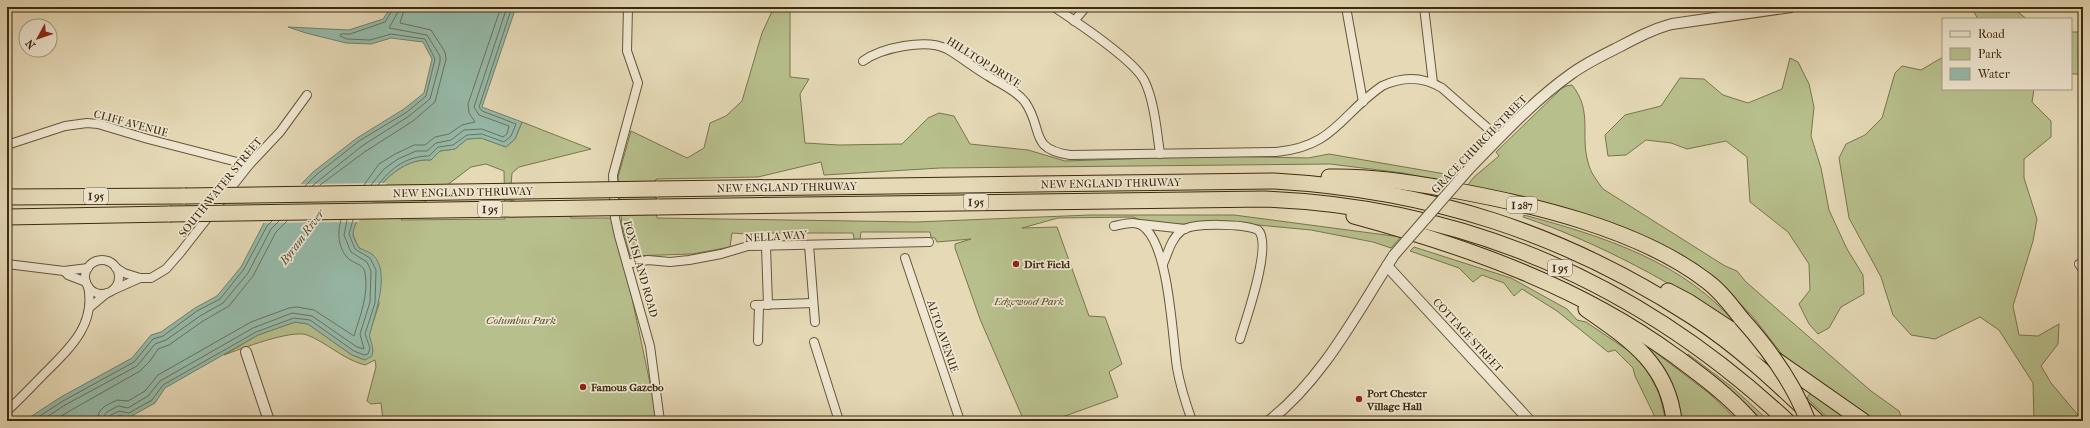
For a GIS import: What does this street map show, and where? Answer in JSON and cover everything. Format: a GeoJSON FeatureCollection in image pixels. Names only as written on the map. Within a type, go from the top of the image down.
{"type":"FeatureCollection","features":[{"type":"Feature","properties":{"kind":"highway","name":"I 287"},"geometry":{"type":"LineString","coordinates":[[1274,181],[1348,177],[1392,180],[1498,199],[1601,227],[1645,245],[1697,274],[1716,288],[1776,360],[1797,396],[1808,421]]}},
{"type":"Feature","properties":{"kind":"highway","name":"NEW ENGLAND THRUWAY"},"geometry":{"type":"LineString","coordinates":[[7,197],[185,196],[1274,181],[1346,187],[1412,198],[1528,232],[1578,252],[1611,268],[1694,317],[1720,336],[1745,356],[1817,421]]}},
{"type":"Feature","properties":{"kind":"highway","name":"NEW ENGLAND THRUWAY"},"geometry":{"type":"LineString","coordinates":[[7,217],[324,211],[1233,199],[1295,200],[1412,218],[1510,247],[1563,269],[1627,301],[1686,338],[1739,378],[1787,421]]}},
{"type":"Feature","properties":{"kind":"highway"},"geometry":{"type":"LineString","coordinates":[[1295,200],[1424,236],[1546,281],[1600,307],[1645,334],[1709,381],[1751,421]]}},
{"type":"Feature","properties":{"kind":"highway"},"geometry":{"type":"LineString","coordinates":[[1611,268],[1663,288],[1689,302],[1756,346],[1863,421]]}},
{"type":"Feature","properties":{"kind":"highway"},"geometry":{"type":"LineString","coordinates":[[1546,281],[1621,334],[1645,355],[1665,386],[1674,421]]}},
{"type":"Feature","properties":{"kind":"street","name":"FOX ISLAND ROAD"},"geometry":{"type":"LineString","coordinates":[[628,7],[627,51],[638,83],[613,175],[615,218],[626,264],[650,346],[660,421]]}},
{"type":"Feature","properties":{"kind":"street"},"geometry":{"type":"LineString","coordinates":[[1054,7],[1132,66],[1144,80],[1155,118],[1160,154],[1276,152],[1294,150],[1313,144],[1329,135],[1374,91],[1392,81],[1412,78],[1433,83],[1451,95],[1499,138]]}},
{"type":"Feature","properties":{"kind":"street"},"geometry":{"type":"LineString","coordinates":[[1074,21],[1086,7]]}},
{"type":"Feature","properties":{"kind":"street"},"geometry":{"type":"LineString","coordinates":[[1346,7],[1363,102]]}},
{"type":"Feature","properties":{"kind":"street"},"geometry":{"type":"LineString","coordinates":[[1424,7],[1433,83]]}},
{"type":"Feature","properties":{"kind":"street","name":"GRACE CHURCH STREET"},"geometry":{"type":"LineString","coordinates":[[1269,421],[1304,389],[1320,368],[1394,254],[1468,170],[1499,138],[1539,100],[1572,73],[1650,32],[1672,24],[1791,7]]}},
{"type":"Feature","properties":{"kind":"street","name":"HILLTOP DRIVE"},"geometry":{"type":"LineString","coordinates":[[863,61],[884,50],[913,45],[941,46],[1016,94],[1029,110],[1040,140],[1048,150],[1070,155],[1160,154]]}},
{"type":"Feature","properties":{"kind":"street","name":"SOUTH WATER STREET"},"geometry":{"type":"LineString","coordinates":[[89,308],[110,291],[140,278],[157,276],[173,262],[249,165],[280,132],[307,95]]}},
{"type":"Feature","properties":{"kind":"street","name":"CLIFF AVENUE"},"geometry":{"type":"LineString","coordinates":[[7,145],[65,126],[87,123],[98,124],[148,139],[249,165]]}},
{"type":"Feature","properties":{"kind":"street"},"geometry":{"type":"LineString","coordinates":[[1114,226],[1133,223],[1185,229],[1196,226],[1213,226],[1254,228],[1262,233],[1263,255],[1240,339]]}},
{"type":"Feature","properties":{"kind":"street"},"geometry":{"type":"LineString","coordinates":[[1140,224],[1146,228],[1156,244],[1163,264],[1178,370],[1192,421]]}},
{"type":"Feature","properties":{"kind":"street"},"geometry":{"type":"LineString","coordinates":[[1163,264],[1174,239],[1185,229]]}},
{"type":"Feature","properties":{"kind":"street","name":"NELLA WAY"},"geometry":{"type":"LineString","coordinates":[[626,264],[648,260],[670,262],[689,260],[721,254],[748,246],[929,242]]}},
{"type":"Feature","properties":{"kind":"street"},"geometry":{"type":"LineString","coordinates":[[809,245],[815,322]]}},
{"type":"Feature","properties":{"kind":"street"},"geometry":{"type":"LineString","coordinates":[[766,246],[768,305]]}},
{"type":"Feature","properties":{"kind":"street","name":"ALTO AVENUE"},"geometry":{"type":"LineString","coordinates":[[904,258],[960,421]]}},
{"type":"Feature","properties":{"kind":"street"},"geometry":{"type":"LineString","coordinates":[[7,264],[64,271],[88,268],[99,260],[109,262],[124,273],[140,278]]}},
{"type":"Feature","properties":{"kind":"street","name":"COTTAGE STREET"},"geometry":{"type":"LineString","coordinates":[[1387,266],[1529,421]]}},
{"type":"Feature","properties":{"kind":"street"},"geometry":{"type":"LineString","coordinates":[[7,411],[74,345],[80,334],[89,308],[87,284],[88,268]]}},
{"type":"Feature","properties":{"kind":"street"},"geometry":{"type":"LineString","coordinates":[[64,271],[68,275],[87,284],[96,292],[110,291],[118,280],[116,268]]}},
{"type":"Feature","properties":{"kind":"street"},"geometry":{"type":"LineString","coordinates":[[758,341],[757,305],[813,303]]}},
{"type":"Feature","properties":{"kind":"street"},"geometry":{"type":"LineString","coordinates":[[814,342],[839,421]]}},
{"type":"Feature","properties":{"kind":"street"},"geometry":{"type":"LineString","coordinates":[[246,352],[269,421]]}},
{"type":"Feature","properties":{"kind":"green space","name":"Edgewood Park"},"geometry":{"type":"Polygon","coordinates":[[[774,7],[790,7],[790,77],[809,79],[800,94],[805,143],[839,145],[902,144],[928,118],[939,113],[954,116],[970,144],[1028,150],[1065,161],[1214,156],[1308,158],[1329,154],[1451,175],[1448,183],[1403,173],[1330,164],[940,168],[824,175],[821,162],[758,177],[656,179],[657,218],[916,222],[1090,215],[1234,215],[1401,237],[1391,248],[1373,242],[1311,230],[1258,225],[1148,223],[1133,217],[1058,218],[1022,228],[1057,227],[1089,316],[1105,317],[1122,364],[1109,372],[1118,397],[1051,421],[1024,421],[980,319],[955,248],[955,244],[971,239],[937,242],[935,238],[931,237],[930,232],[861,232],[860,240],[854,239],[853,233],[794,233],[794,240],[788,241],[786,233],[751,233],[751,241],[749,241],[746,234],[732,233],[730,247],[692,254],[630,256],[622,226],[618,177],[631,131],[687,158],[704,148],[710,123],[726,116],[742,101],[762,33],[774,7]]]}},
{"type":"Feature","properties":{"kind":"green space"},"geometry":{"type":"Polygon","coordinates":[[[1971,7],[2011,7],[2026,18],[1977,18],[1971,7]]]}},
{"type":"Feature","properties":{"kind":"green space"},"geometry":{"type":"Polygon","coordinates":[[[2072,32],[2083,32],[2083,74],[2072,74],[2072,32]]]}},
{"type":"Feature","properties":{"kind":"green space"},"geometry":{"type":"Polygon","coordinates":[[[1790,58],[1798,62],[1809,84],[1814,107],[1811,136],[1821,168],[1829,210],[1847,249],[1863,275],[1864,294],[1841,307],[1829,328],[1818,334],[1809,324],[1799,304],[1810,290],[1809,264],[1788,232],[1750,202],[1747,157],[1726,141],[1687,149],[1671,143],[1646,140],[1626,155],[1608,156],[1605,135],[1625,115],[1661,106],[1680,78],[1704,79],[1723,95],[1748,103],[1782,89],[1790,58]]]}},
{"type":"Feature","properties":{"kind":"green space"},"geometry":{"type":"Polygon","coordinates":[[[1942,58],[1942,90],[2034,90],[2032,102],[2051,121],[2051,137],[2024,159],[2024,178],[2037,219],[2033,241],[2013,306],[2019,335],[2038,336],[2059,324],[2058,344],[2041,366],[2051,383],[2083,421],[2034,421],[2033,383],[1999,330],[1980,317],[1935,339],[1911,335],[1893,315],[1881,277],[1849,218],[1839,158],[1846,144],[1865,135],[1882,118],[1895,73],[1902,66],[1921,70],[1942,58]]]}},
{"type":"Feature","properties":{"kind":"green space"},"geometry":{"type":"Polygon","coordinates":[[[1572,85],[1582,104],[1585,123],[1586,152],[1589,166],[1603,189],[1725,266],[1737,271],[1746,282],[1871,391],[1899,411],[1903,421],[1877,421],[1785,358],[1753,317],[1721,284],[1697,266],[1667,249],[1467,186],[1474,177],[1499,156],[1496,152],[1561,89],[1572,85]]]}},
{"type":"Feature","properties":{"kind":"green space","name":"Columbus Park"},"geometry":{"type":"Polygon","coordinates":[[[522,122],[591,149],[519,167],[512,173],[510,200],[571,216],[571,218],[615,218],[658,421],[383,421],[381,403],[371,404],[367,401],[376,367],[375,360],[365,365],[349,359],[315,338],[300,334],[266,340],[224,355],[258,335],[295,322],[308,324],[352,355],[365,360],[373,351],[369,335],[379,304],[373,255],[359,248],[353,234],[357,221],[374,194],[386,179],[400,168],[410,163],[431,160],[440,151],[455,149],[467,139],[481,138],[506,147],[515,139],[522,122]],[[486,164],[471,167],[401,220],[505,219],[504,171],[486,164]]]}},
{"type":"Feature","properties":{"kind":"green space"},"geometry":{"type":"Polygon","coordinates":[[[1524,215],[1583,232],[1613,243],[1669,269],[1694,285],[1718,305],[1739,328],[1688,295],[1635,265],[1552,227],[1523,217],[1524,215]]]}},
{"type":"Feature","properties":{"kind":"green space"},"geometry":{"type":"Polygon","coordinates":[[[1414,247],[1511,278],[1567,309],[1577,320],[1586,322],[1632,353],[1646,368],[1659,393],[1666,421],[1654,421],[1654,415],[1635,376],[1633,368],[1615,350],[1608,352],[1557,311],[1522,289],[1514,296],[1504,283],[1482,275],[1473,282],[1459,268],[1410,251],[1414,247]]]}},
{"type":"Feature","properties":{"kind":"green space"},"geometry":{"type":"Polygon","coordinates":[[[1647,346],[1710,394],[1738,421],[1677,421],[1644,349],[1647,346]]]}},
{"type":"Feature","properties":{"kind":"green space"},"geometry":{"type":"Polygon","coordinates":[[[1688,354],[1732,387],[1769,421],[1759,421],[1687,356],[1688,354]]]}},
{"type":"Feature","properties":{"kind":"green space"},"geometry":{"type":"Polygon","coordinates":[[[1812,391],[1852,421],[1831,421],[1807,398],[1812,391]]]}},
{"type":"Feature","properties":{"kind":"water","name":"Byram River"},"geometry":{"type":"Polygon","coordinates":[[[391,7],[516,7],[482,107],[522,122],[515,139],[506,147],[481,138],[467,139],[455,149],[440,151],[431,160],[414,162],[396,171],[386,179],[362,212],[354,228],[354,239],[359,248],[373,255],[378,262],[381,272],[380,293],[370,336],[373,348],[372,356],[365,360],[352,355],[308,324],[295,322],[258,335],[165,388],[155,403],[128,418],[120,415],[109,421],[24,421],[61,397],[132,358],[151,335],[161,332],[195,308],[217,296],[241,267],[264,223],[313,172],[357,138],[404,109],[424,93],[432,59],[423,42],[391,38],[371,44],[346,43],[288,27],[349,30],[383,19],[391,7]]]}},
{"type":"Feature","properties":{"kind":"pier"},"geometry":{"type":"Polygon","coordinates":[[[387,183],[358,222],[262,223],[298,184],[387,183]]]}},
{"type":"Feature","properties":{"kind":"place","name":"Dirt Field"},"geometry":{"type":"Point","coordinates":[1016,264]}},
{"type":"Feature","properties":{"kind":"place","name":"Famous Gazebo"},"geometry":{"type":"Point","coordinates":[583,387]}},
{"type":"Feature","properties":{"kind":"place","name":"Port Chester Village Hall"},"geometry":{"type":"Point","coordinates":[1359,399]}}]}
